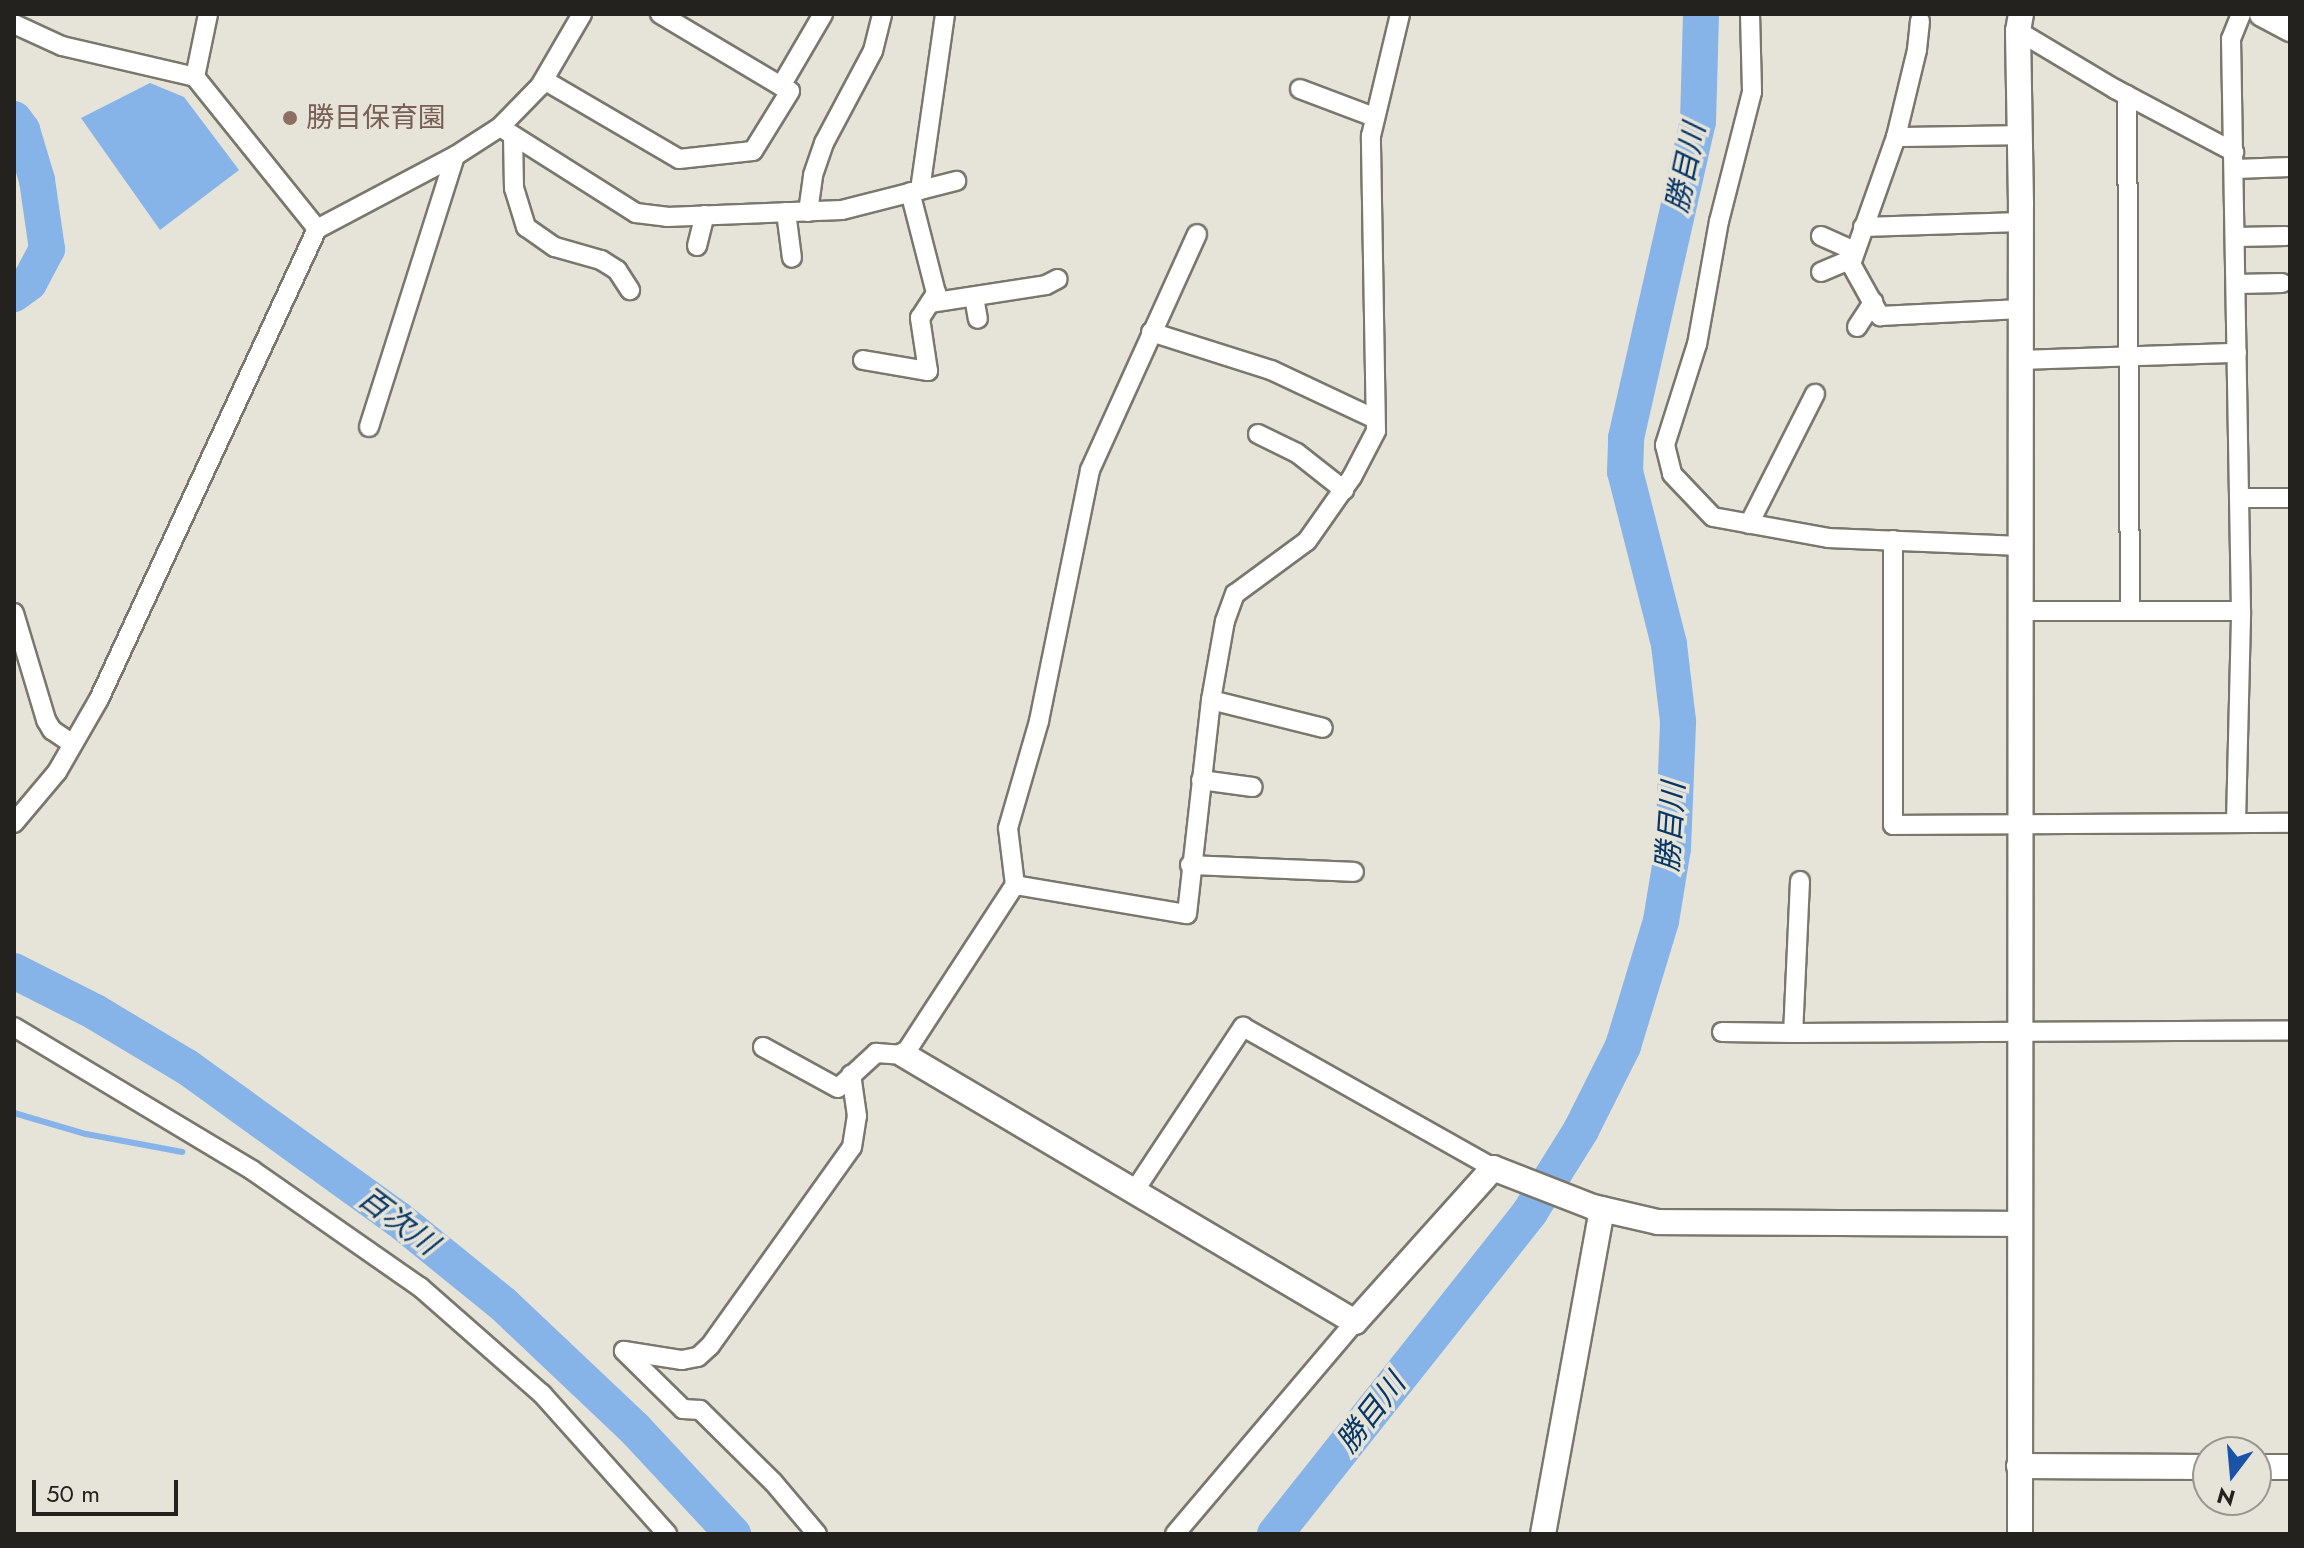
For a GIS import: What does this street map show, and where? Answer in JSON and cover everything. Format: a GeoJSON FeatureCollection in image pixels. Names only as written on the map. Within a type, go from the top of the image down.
{"type":"FeatureCollection","features":[{"type":"Feature","properties":{"kind":"street"},"geometry":{"type":"LineString","coordinates":[[195,77],[208,14]]}},
{"type":"Feature","properties":{"kind":"street"},"geometry":{"type":"LineString","coordinates":[[14,823],[57,772],[99,699],[317,229],[507,132],[544,80],[582,14]]}},
{"type":"Feature","properties":{"kind":"street"},"geometry":{"type":"LineString","coordinates":[[544,80],[679,159],[753,151],[790,91],[660,14]]}},
{"type":"Feature","properties":{"kind":"street"},"geometry":{"type":"LineString","coordinates":[[781,86],[823,14]]}},
{"type":"Feature","properties":{"kind":"street"},"geometry":{"type":"LineString","coordinates":[[808,212],[813,175],[824,143],[873,51],[882,14]]}},
{"type":"Feature","properties":{"kind":"street"},"geometry":{"type":"LineString","coordinates":[[863,360],[928,371],[920,318],[936,293],[915,191],[945,14]]}},
{"type":"Feature","properties":{"kind":"street"},"geometry":{"type":"LineString","coordinates":[[1015,885],[1187,914],[1190,865],[1211,700],[1225,621],[1235,594],[1307,541],[1344,490],[1376,431],[1371,136],[1400,14]]}},
{"type":"Feature","properties":{"kind":"street"},"geometry":{"type":"LineString","coordinates":[[1750,14],[1752,92],[1719,221],[1697,344],[1665,445],[1672,474],[1713,517],[1828,538],[2021,546]]}},
{"type":"Feature","properties":{"kind":"street"},"geometry":{"type":"LineString","coordinates":[[2236,822],[2241,611],[2231,39],[2241,14]]}},
{"type":"Feature","properties":{"kind":"street"},"geometry":{"type":"LineString","coordinates":[[2262,14],[2290,29]]}},
{"type":"Feature","properties":{"kind":"street"},"geometry":{"type":"LineString","coordinates":[[1920,21],[1917,50],[1896,137],[1851,264],[1880,316],[2021,309]]}},
{"type":"Feature","properties":{"kind":"street"},"geometry":{"type":"LineString","coordinates":[[2019,23],[2234,161],[2290,167]]}},
{"type":"Feature","properties":{"kind":"street"},"geometry":{"type":"LineString","coordinates":[[2019,23],[2022,823],[2020,1534]]}},
{"type":"Feature","properties":{"kind":"street"},"geometry":{"type":"LineString","coordinates":[[14,24],[62,46],[195,77],[317,229]]}},
{"type":"Feature","properties":{"kind":"street"},"geometry":{"type":"LineString","coordinates":[[1300,89],[1374,117]]}},
{"type":"Feature","properties":{"kind":"street"},"geometry":{"type":"LineString","coordinates":[[2127,95],[2130,611]]}},
{"type":"Feature","properties":{"kind":"street"},"geometry":{"type":"LineString","coordinates":[[507,132],[636,213],[667,217],[842,210],[956,181]]}},
{"type":"Feature","properties":{"kind":"street"},"geometry":{"type":"LineString","coordinates":[[507,132],[514,188],[526,227],[555,247],[601,260],[617,270],[630,290]]}},
{"type":"Feature","properties":{"kind":"street"},"geometry":{"type":"LineString","coordinates":[[1896,137],[2020,135]]}},
{"type":"Feature","properties":{"kind":"street"},"geometry":{"type":"LineString","coordinates":[[369,427],[455,156]]}},
{"type":"Feature","properties":{"kind":"street"},"geometry":{"type":"LineString","coordinates":[[786,212],[792,258]]}},
{"type":"Feature","properties":{"kind":"street"},"geometry":{"type":"LineString","coordinates":[[697,246],[705,215]]}},
{"type":"Feature","properties":{"kind":"street"},"geometry":{"type":"LineString","coordinates":[[1863,227],[2021,222]]}},
{"type":"Feature","properties":{"kind":"street"},"geometry":{"type":"LineString","coordinates":[[904,1055],[1015,885],[1008,828],[1039,721],[1090,470],[1197,234]]}},
{"type":"Feature","properties":{"kind":"street"},"geometry":{"type":"LineString","coordinates":[[1821,236],[1853,255]]}},
{"type":"Feature","properties":{"kind":"street"},"geometry":{"type":"LineString","coordinates":[[2236,237],[2286,236]]}},
{"type":"Feature","properties":{"kind":"street"},"geometry":{"type":"LineString","coordinates":[[1821,272],[1853,255]]}},
{"type":"Feature","properties":{"kind":"street"},"geometry":{"type":"LineString","coordinates":[[930,303],[1046,285],[1058,279]]}},
{"type":"Feature","properties":{"kind":"street"},"geometry":{"type":"LineString","coordinates":[[2236,284],[2282,283]]}},
{"type":"Feature","properties":{"kind":"street"},"geometry":{"type":"LineString","coordinates":[[974,297],[978,319]]}},
{"type":"Feature","properties":{"kind":"street"},"geometry":{"type":"LineString","coordinates":[[1857,327],[1873,302]]}},
{"type":"Feature","properties":{"kind":"street"},"geometry":{"type":"LineString","coordinates":[[1151,332],[1271,370],[1375,419]]}},
{"type":"Feature","properties":{"kind":"street"},"geometry":{"type":"LineString","coordinates":[[2021,360],[2237,353]]}},
{"type":"Feature","properties":{"kind":"street"},"geometry":{"type":"LineString","coordinates":[[1749,524],[1815,394]]}},
{"type":"Feature","properties":{"kind":"street"},"geometry":{"type":"LineString","coordinates":[[1258,434],[1297,453],[1344,490]]}},
{"type":"Feature","properties":{"kind":"street"},"geometry":{"type":"LineString","coordinates":[[2239,498],[2290,498]]}},
{"type":"Feature","properties":{"kind":"street"},"geometry":{"type":"LineString","coordinates":[[1893,540],[1893,825],[2290,823]]}},
{"type":"Feature","properties":{"kind":"street"},"geometry":{"type":"LineString","coordinates":[[2021,611],[2241,611]]}},
{"type":"Feature","properties":{"kind":"street"},"geometry":{"type":"LineString","coordinates":[[14,613],[46,720],[52,730],[73,744]]}},
{"type":"Feature","properties":{"kind":"street"},"geometry":{"type":"LineString","coordinates":[[1211,700],[1323,728]]}},
{"type":"Feature","properties":{"kind":"street"},"geometry":{"type":"LineString","coordinates":[[1201,780],[1253,787]]}},
{"type":"Feature","properties":{"kind":"street"},"geometry":{"type":"LineString","coordinates":[[1190,865],[1354,872]]}},
{"type":"Feature","properties":{"kind":"street"},"geometry":{"type":"LineString","coordinates":[[1793,1033],[1800,881]]}},
{"type":"Feature","properties":{"kind":"street"},"geometry":{"type":"LineString","coordinates":[[14,1027],[252,1170],[420,1287],[542,1394],[667,1534]]}},
{"type":"Feature","properties":{"kind":"street"},"geometry":{"type":"LineString","coordinates":[[1135,1190],[1243,1027],[1498,1170],[1598,1208],[1658,1222],[2020,1224]]}},
{"type":"Feature","properties":{"kind":"street"},"geometry":{"type":"LineString","coordinates":[[1722,1032],[2290,1030]]}},
{"type":"Feature","properties":{"kind":"street"},"geometry":{"type":"LineString","coordinates":[[763,1047],[838,1088],[876,1053],[904,1055],[1355,1322]]}},
{"type":"Feature","properties":{"kind":"street"},"geometry":{"type":"LineString","coordinates":[[817,1534],[773,1482],[700,1410],[683,1409],[624,1351],[682,1360],[698,1357],[710,1346],[770,1257],[852,1147],[857,1116],[851,1074]]}},
{"type":"Feature","properties":{"kind":"street"},"geometry":{"type":"LineString","coordinates":[[1175,1534],[1355,1322],[1498,1170]]}},
{"type":"Feature","properties":{"kind":"street"},"geometry":{"type":"LineString","coordinates":[[1543,1534],[1598,1208]]}},
{"type":"Feature","properties":{"kind":"street"},"geometry":{"type":"LineString","coordinates":[[2019,1466],[2192,1467]]}},
{"type":"Feature","properties":{"kind":"water"},"geometry":{"type":"Polygon","coordinates":[[[150,83],[184,97],[239,170],[160,230],[81,118],[150,83]]]}},
{"type":"Feature","properties":{"kind":"waterway","name":"勝目川"},"geometry":{"type":"LineString","coordinates":[[1275,1534],[1530,1212],[1581,1130],[1623,1046],[1661,921],[1673,848],[1678,721],[1669,644],[1625,472],[1626,438],[1698,122],[1701,14]]}},
{"type":"Feature","properties":{"kind":"waterway","name":"百次川"},"geometry":{"type":"LineString","coordinates":[[14,119],[22,130],[37,180],[47,249],[29,283],[14,294]]}},
{"type":"Feature","properties":{"kind":"waterway","name":"百次川"},"geometry":{"type":"LineString","coordinates":[[14,971],[95,1012],[187,1067],[398,1219],[503,1304],[635,1429],[733,1534]]}},
{"type":"Feature","properties":{"kind":"waterway"},"geometry":{"type":"LineString","coordinates":[[14,1113],[86,1134],[182,1152]]}},
{"type":"Feature","properties":{"kind":"place","name":"勝目保育園"},"geometry":{"type":"Point","coordinates":[290,118]}}]}
